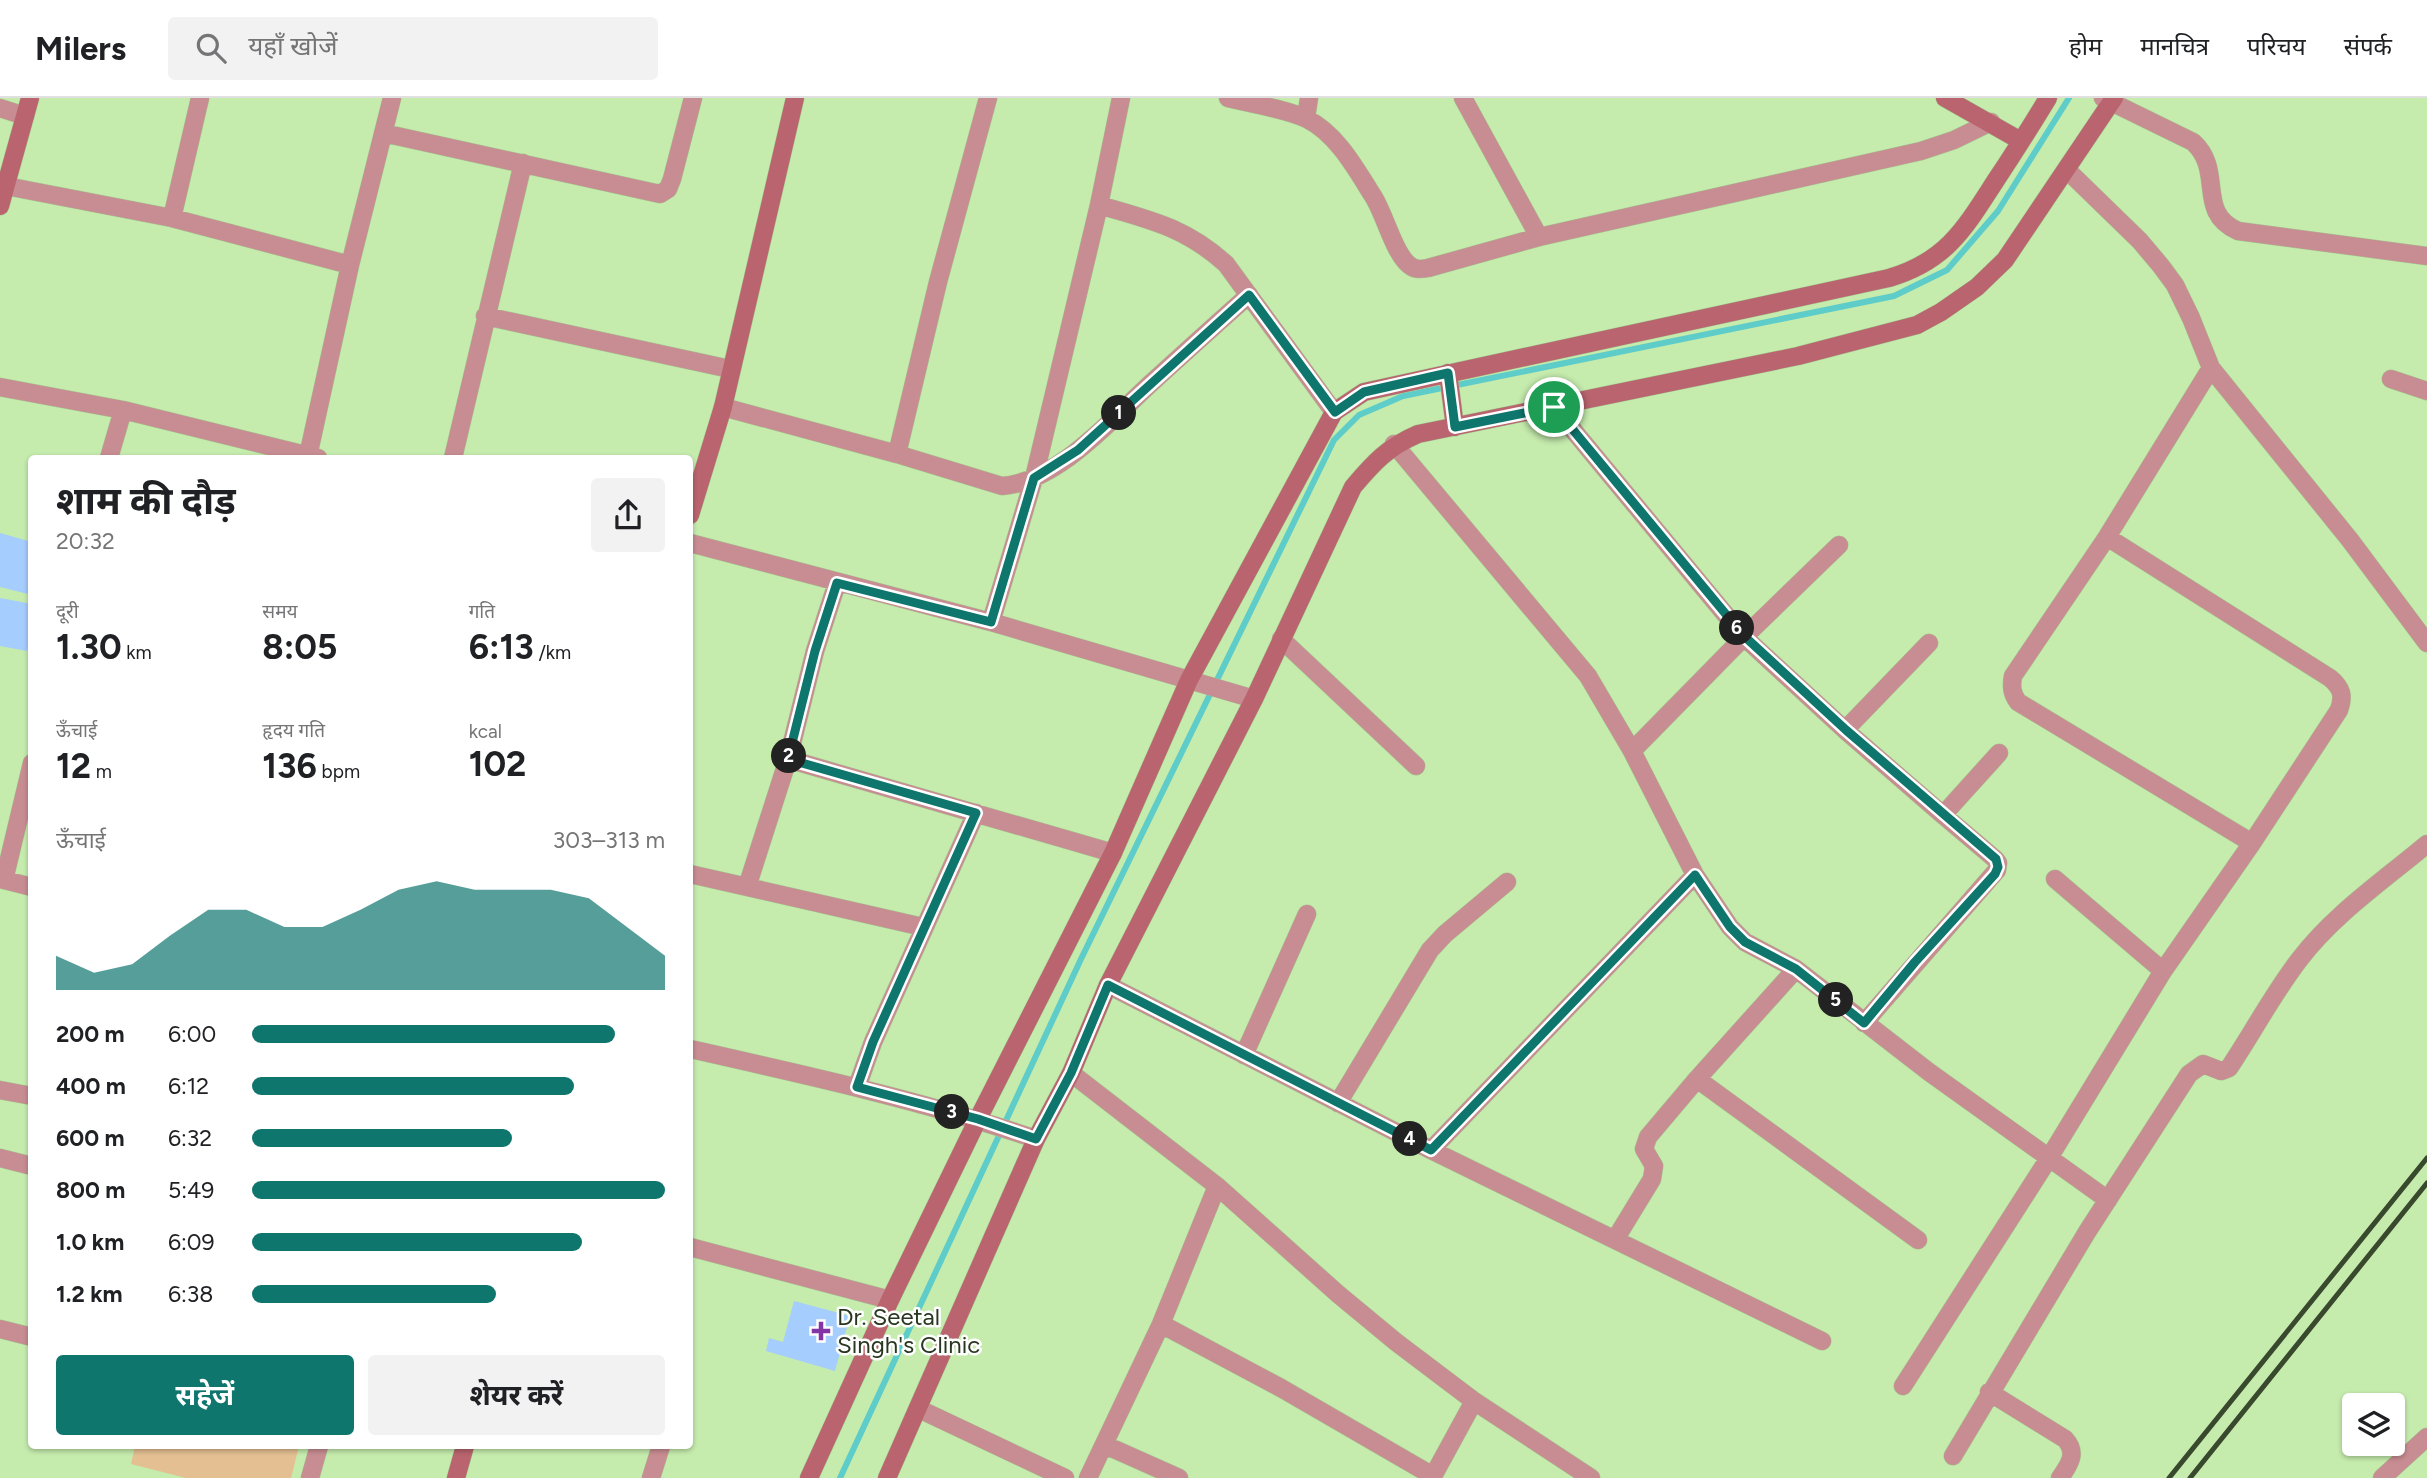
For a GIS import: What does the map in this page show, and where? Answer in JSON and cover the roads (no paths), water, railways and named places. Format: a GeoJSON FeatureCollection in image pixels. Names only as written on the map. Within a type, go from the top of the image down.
{"type":"FeatureCollection","features":[{"type":"Feature","properties":{"kind":"main road"},"geometry":{"type":"LineString","coordinates":[[0,206],[30,98]]}},
{"type":"Feature","properties":{"kind":"main road"},"geometry":{"type":"LineString","coordinates":[[693,505],[723,407],[795,98]]}},
{"type":"Feature","properties":{"kind":"main road"},"geometry":{"type":"LineString","coordinates":[[1944,98],[2021,141]]}},
{"type":"Feature","properties":{"kind":"main road"},"geometry":{"type":"LineString","coordinates":[[808,1478],[890,1300],[984,1121],[1113,853],[1189,680],[1318,438],[1335,412],[1364,392],[1449,377],[1913,271],[1936,256],[1964,230],[2048,98]]}},
{"type":"Feature","properties":{"kind":"main road"},"geometry":{"type":"LineString","coordinates":[[887,1478],[919,1409],[1028,1137],[1071,1073],[1108,985],[1246,697],[1281,639],[1353,487],[1373,463],[1394,444],[1454,419],[1554,407],[1798,356],[1917,325],[1977,287],[2005,260],[2067,170],[2109,100]]}},
{"type":"Feature","properties":{"kind":"main road"},"geometry":{"type":"LineString","coordinates":[[1449,377],[1454,419]]}},
{"type":"Feature","properties":{"kind":"main road"},"geometry":{"type":"LineString","coordinates":[[456,1478],[464,1449]]}},
{"type":"Feature","properties":{"kind":"street"},"geometry":{"type":"LineString","coordinates":[[172,218],[200,98]]}},
{"type":"Feature","properties":{"kind":"street"},"geometry":{"type":"LineString","coordinates":[[314,455],[350,265],[392,98]]}},
{"type":"Feature","properties":{"kind":"street"},"geometry":{"type":"LineString","coordinates":[[383,133],[660,194],[668,189],[673,179],[693,98]]}},
{"type":"Feature","properties":{"kind":"street"},"geometry":{"type":"LineString","coordinates":[[897,454],[938,282],[988,98]]}},
{"type":"Feature","properties":{"kind":"street"},"geometry":{"type":"LineString","coordinates":[[991,622],[1034,478],[1099,205],[1121,98]]}},
{"type":"Feature","properties":{"kind":"street"},"geometry":{"type":"LineString","coordinates":[[1228,98],[1306,118],[1327,132],[1376,200],[1402,257],[1410,267],[1416,269],[1539,237],[1921,151],[1954,140],[1991,122]]}},
{"type":"Feature","properties":{"kind":"street"},"geometry":{"type":"LineString","coordinates":[[1306,118],[1310,98]]}},
{"type":"Feature","properties":{"kind":"street"},"geometry":{"type":"LineString","coordinates":[[1463,98],[1539,237]]}},
{"type":"Feature","properties":{"kind":"street"},"geometry":{"type":"LineString","coordinates":[[2109,100],[2193,142],[2203,152],[2208,162],[2214,209],[2227,227],[2238,232],[2345,243],[2427,256]]}},
{"type":"Feature","properties":{"kind":"street"},"geometry":{"type":"LineString","coordinates":[[0,108],[25,116]]}},
{"type":"Feature","properties":{"kind":"street"},"geometry":{"type":"LineString","coordinates":[[454,455],[523,163]]}},
{"type":"Feature","properties":{"kind":"street"},"geometry":{"type":"LineString","coordinates":[[2067,170],[2140,241],[2161,266],[2175,285],[2211,368],[2350,540],[2427,643]]}},
{"type":"Feature","properties":{"kind":"street"},"geometry":{"type":"LineString","coordinates":[[6,187],[172,218],[350,265]]}},
{"type":"Feature","properties":{"kind":"street"},"geometry":{"type":"LineString","coordinates":[[1099,205],[1170,226],[1194,239],[1226,264],[1335,412]]}},
{"type":"Feature","properties":{"kind":"street"},"geometry":{"type":"LineString","coordinates":[[723,407],[897,454],[1002,486],[1018,485],[1078,450],[1249,295]]}},
{"type":"Feature","properties":{"kind":"street"},"geometry":{"type":"LineString","coordinates":[[485,316],[730,369]]}},
{"type":"Feature","properties":{"kind":"street"},"geometry":{"type":"LineString","coordinates":[[2211,368],[2107,537],[2013,676],[2011,685],[2018,702],[2252,844]]}},
{"type":"Feature","properties":{"kind":"street"},"geometry":{"type":"LineString","coordinates":[[2391,379],[2427,391]]}},
{"type":"Feature","properties":{"kind":"street"},"geometry":{"type":"LineString","coordinates":[[0,387],[123,410],[306,455]]}},
{"type":"Feature","properties":{"kind":"street"},"geometry":{"type":"LineString","coordinates":[[1554,407],[1744,636],[1846,730],[1996,859],[1997,870],[1864,1023]]}},
{"type":"Feature","properties":{"kind":"street"},"geometry":{"type":"LineString","coordinates":[[110,455],[123,410]]}},
{"type":"Feature","properties":{"kind":"street"},"geometry":{"type":"LineString","coordinates":[[1394,444],[1588,676],[1632,751],[1695,875],[1730,927],[1755,947],[1796,969],[1864,1023],[2108,1200]]}},
{"type":"Feature","properties":{"kind":"street"},"geometry":{"type":"LineString","coordinates":[[1903,1386],[2049,1158],[2163,971],[2252,844],[2343,700],[2339,685],[2107,537]]}},
{"type":"Feature","properties":{"kind":"street"},"geometry":{"type":"LineString","coordinates":[[693,544],[991,622],[1246,697]]}},
{"type":"Feature","properties":{"kind":"street"},"geometry":{"type":"LineString","coordinates":[[1632,751],[1744,636],[1839,545]]}},
{"type":"Feature","properties":{"kind":"street"},"geometry":{"type":"LineString","coordinates":[[747,887],[788,759],[815,651],[837,583]]}},
{"type":"Feature","properties":{"kind":"street"},"geometry":{"type":"LineString","coordinates":[[1281,639],[1416,766]]}},
{"type":"Feature","properties":{"kind":"street"},"geometry":{"type":"LineString","coordinates":[[1846,730],[1929,643]]}},
{"type":"Feature","properties":{"kind":"street"},"geometry":{"type":"LineString","coordinates":[[1943,815],[1999,752]]}},
{"type":"Feature","properties":{"kind":"street"},"geometry":{"type":"LineString","coordinates":[[788,759],[1113,853]]}},
{"type":"Feature","properties":{"kind":"street"},"geometry":{"type":"LineString","coordinates":[[28,778],[2,879],[28,886]]}},
{"type":"Feature","properties":{"kind":"street"},"geometry":{"type":"LineString","coordinates":[[857,1087],[873,1042],[976,813]]}},
{"type":"Feature","properties":{"kind":"street"},"geometry":{"type":"LineString","coordinates":[[1953,1456],[1989,1392],[2108,1200],[2194,1069],[2203,1064],[2221,1071],[2230,1068],[2286,979],[2317,939],[2427,845]]}},
{"type":"Feature","properties":{"kind":"street"},"geometry":{"type":"LineString","coordinates":[[693,875],[923,927]]}},
{"type":"Feature","properties":{"kind":"street"},"geometry":{"type":"LineString","coordinates":[[1431,1150],[1695,875]]}},
{"type":"Feature","properties":{"kind":"street"},"geometry":{"type":"LineString","coordinates":[[2055,879],[2163,971]]}},
{"type":"Feature","properties":{"kind":"street"},"geometry":{"type":"LineString","coordinates":[[1338,1103],[1430,950],[1445,934],[1507,883]]}},
{"type":"Feature","properties":{"kind":"street"},"geometry":{"type":"LineString","coordinates":[[1244,1055],[1307,914]]}},
{"type":"Feature","properties":{"kind":"street"},"geometry":{"type":"LineString","coordinates":[[1616,1238],[1653,1179],[1654,1166],[1644,1149],[1648,1137],[1796,969]]}},
{"type":"Feature","properties":{"kind":"street"},"geometry":{"type":"LineString","coordinates":[[1108,985],[1431,1150],[1616,1238],[1822,1341]]}},
{"type":"Feature","properties":{"kind":"street"},"geometry":{"type":"LineString","coordinates":[[693,1050],[857,1087],[984,1121],[1028,1137]]}},
{"type":"Feature","properties":{"kind":"street"},"geometry":{"type":"LineString","coordinates":[[1071,1073],[1217,1186],[1357,1310],[1572,1473],[1591,1478]]}},
{"type":"Feature","properties":{"kind":"street"},"geometry":{"type":"LineString","coordinates":[[1697,1079],[1918,1240]]}},
{"type":"Feature","properties":{"kind":"street"},"geometry":{"type":"LineString","coordinates":[[0,1090],[28,1095]]}},
{"type":"Feature","properties":{"kind":"street"},"geometry":{"type":"LineString","coordinates":[[0,1158],[28,1165]]}},
{"type":"Feature","properties":{"kind":"street"},"geometry":{"type":"LineString","coordinates":[[1088,1478],[1161,1324],[1217,1186]]}},
{"type":"Feature","properties":{"kind":"street"},"geometry":{"type":"LineString","coordinates":[[693,1249],[890,1300]]}},
{"type":"Feature","properties":{"kind":"street"},"geometry":{"type":"LineString","coordinates":[[1161,1324],[1281,1388],[1432,1477],[1474,1401]]}},
{"type":"Feature","properties":{"kind":"street"},"geometry":{"type":"LineString","coordinates":[[0,1329],[28,1336]]}},
{"type":"Feature","properties":{"kind":"street"},"geometry":{"type":"LineString","coordinates":[[1989,1392],[2071,1445],[2072,1458],[2060,1478]]}},
{"type":"Feature","properties":{"kind":"street"},"geometry":{"type":"LineString","coordinates":[[919,1409],[1065,1478]]}},
{"type":"Feature","properties":{"kind":"street"},"geometry":{"type":"LineString","coordinates":[[2382,1478],[2427,1437]]}},
{"type":"Feature","properties":{"kind":"street"},"geometry":{"type":"LineString","coordinates":[[1105,1445],[1179,1478]]}},
{"type":"Feature","properties":{"kind":"street"},"geometry":{"type":"LineString","coordinates":[[310,1478],[319,1449]]}},
{"type":"Feature","properties":{"kind":"street"},"geometry":{"type":"LineString","coordinates":[[651,1478],[660,1449]]}},
{"type":"Feature","properties":{"kind":"waterway"},"geometry":{"type":"LineString","coordinates":[[840,1478],[1081,959],[1334,440],[1359,415],[1403,396],[1894,296],[1947,270],[1998,211],[2069,98]]}},
{"type":"Feature","properties":{"kind":"railway"},"geometry":{"type":"LineString","coordinates":[[2169,1478],[2427,1158]]}},
{"type":"Feature","properties":{"kind":"railway"},"geometry":{"type":"LineString","coordinates":[[2190,1478],[2427,1183]]}},
{"type":"Feature","properties":{"kind":"place","name":"Dr. Seetal Singh's Clinic"},"geometry":{"type":"Point","coordinates":[821,1331]}}]}
